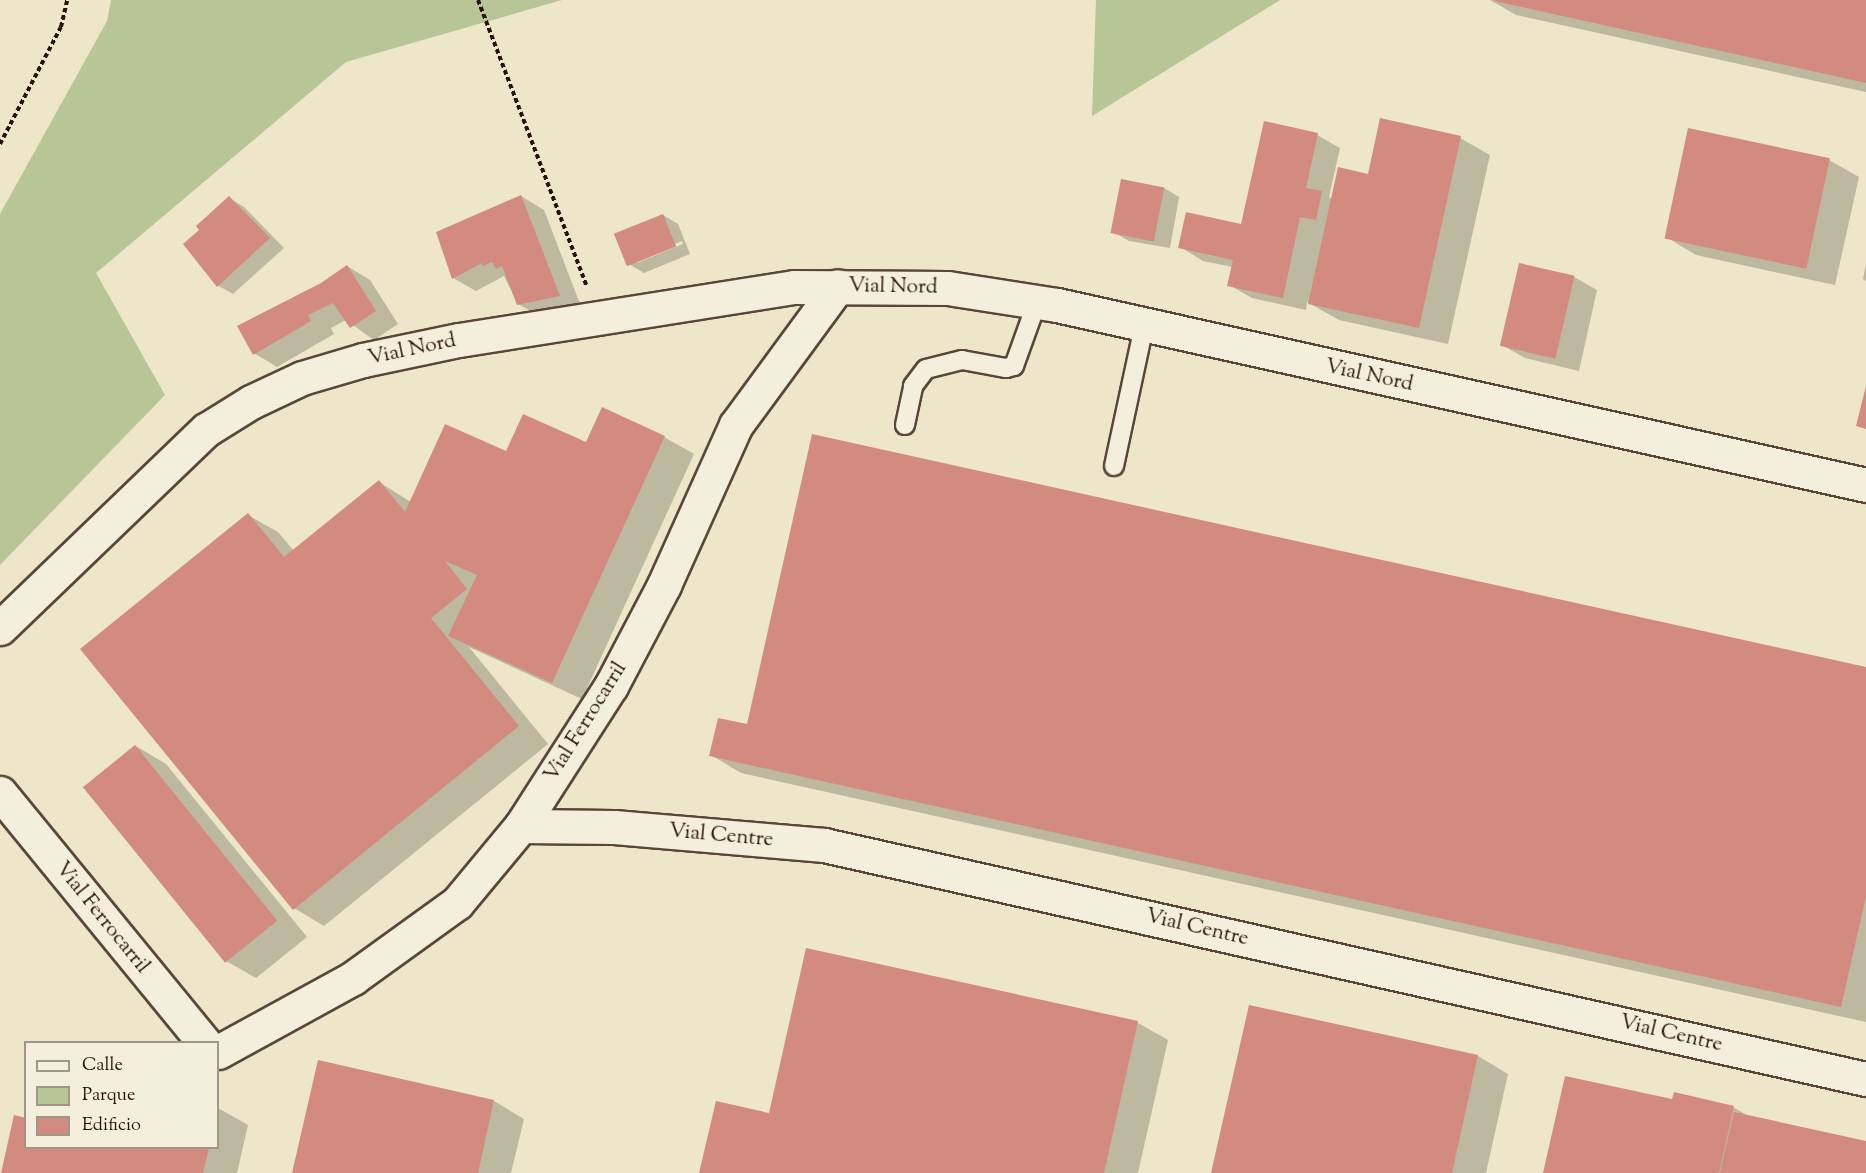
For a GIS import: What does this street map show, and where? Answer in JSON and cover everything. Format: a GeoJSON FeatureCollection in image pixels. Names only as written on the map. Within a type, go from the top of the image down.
{"type":"FeatureCollection","features":[{"type":"Feature","properties":{"kind":"street","name":"Vial Ferrocarril"},"geometry":{"type":"LineString","coordinates":[[219,1051],[354,978],[457,903],[521,826],[611,686],[664,585],[736,425],[838,286]]}},
{"type":"Feature","properties":{"kind":"street","name":"Vial Nord"},"geometry":{"type":"LineString","coordinates":[[0,628],[206,430],[251,402],[302,378],[363,360],[459,340],[794,287],[948,288],[1036,302],[1866,485]]}},
{"type":"Feature","properties":{"kind":"street","name":"Vial Ferrocarril"},"geometry":{"type":"LineString","coordinates":[[0,793],[203,1041]]}},
{"type":"Feature","properties":{"kind":"street","name":"Vial Centre"},"geometry":{"type":"LineString","coordinates":[[521,826],[614,827],[824,845],[1866,1079]]}},
{"type":"Feature","properties":{"kind":"lane"},"geometry":{"type":"LineString","coordinates":[[905,425],[913,387],[926,369],[962,360],[1006,369],[1014,366],[1036,302]]}},
{"type":"Feature","properties":{"kind":"lane"},"geometry":{"type":"LineString","coordinates":[[1114,466],[1144,326]]}},
{"type":"Feature","properties":{"kind":"path"},"geometry":{"type":"LineString","coordinates":[[0,144],[61,27],[68,0]]}},
{"type":"Feature","properties":{"kind":"path"},"geometry":{"type":"LineString","coordinates":[[478,0],[600,319]]}},
{"type":"Feature","properties":{"kind":"green space"},"geometry":{"type":"Polygon","coordinates":[[[111,0],[562,0],[346,62],[96,273],[165,395],[0,565],[0,214],[107,21],[111,0]]]}},
{"type":"Feature","properties":{"kind":"green space"},"geometry":{"type":"Polygon","coordinates":[[[1096,0],[1280,0],[1092,116],[1096,0]]]}},
{"type":"Feature","properties":{"kind":"building"},"geometry":{"type":"Polygon","coordinates":[[[1495,0],[1866,0],[1866,83],[1494,1],[1495,0]]]}},
{"type":"Feature","properties":{"kind":"building"},"geometry":{"type":"Polygon","coordinates":[[[1380,118],[1461,136],[1419,328],[1308,304],[1338,167],[1368,174],[1380,118]]]}},
{"type":"Feature","properties":{"kind":"building"},"geometry":{"type":"Polygon","coordinates":[[[1264,121],[1318,133],[1306,188],[1322,191],[1316,220],[1300,217],[1283,298],[1227,286],[1233,260],[1178,248],[1186,212],[1241,224],[1264,121]]]}},
{"type":"Feature","properties":{"kind":"building"},"geometry":{"type":"Polygon","coordinates":[[[1688,128],[1830,158],[1806,269],[1665,239],[1688,128]]]}},
{"type":"Feature","properties":{"kind":"building"},"geometry":{"type":"Polygon","coordinates":[[[1121,179],[1164,187],[1154,241],[1111,233],[1121,179]]]}},
{"type":"Feature","properties":{"kind":"building"},"geometry":{"type":"Polygon","coordinates":[[[521,195],[560,296],[517,305],[502,266],[496,269],[492,262],[483,266],[482,263],[452,279],[436,232],[521,195]]]}},
{"type":"Feature","properties":{"kind":"building"},"geometry":{"type":"Polygon","coordinates":[[[229,196],[270,238],[217,287],[183,244],[199,230],[196,226],[229,196]]]}},
{"type":"Feature","properties":{"kind":"building"},"geometry":{"type":"Polygon","coordinates":[[[663,214],[676,246],[627,266],[614,234],[663,214]]]}},
{"type":"Feature","properties":{"kind":"building"},"geometry":{"type":"Polygon","coordinates":[[[1519,263],[1575,276],[1555,359],[1500,346],[1519,263]]]}},
{"type":"Feature","properties":{"kind":"building"},"geometry":{"type":"Polygon","coordinates":[[[347,265],[376,311],[350,328],[333,303],[308,315],[311,321],[253,355],[237,326],[321,283],[347,265]]]}},
{"type":"Feature","properties":{"kind":"building"},"geometry":{"type":"Polygon","coordinates":[[[1866,386],[1866,429],[1856,426],[1866,386]]]}},
{"type":"Feature","properties":{"kind":"building"},"geometry":{"type":"Polygon","coordinates":[[[602,407],[665,436],[552,683],[448,636],[477,575],[445,561],[467,589],[431,618],[519,726],[293,910],[80,649],[248,513],[284,557],[379,480],[405,512],[445,424],[506,451],[523,414],[586,442],[602,407]]]}},
{"type":"Feature","properties":{"kind":"building"},"geometry":{"type":"Polygon","coordinates":[[[812,434],[1866,667],[1866,896],[1841,1007],[709,756],[718,718],[747,724],[812,434]]]}},
{"type":"Feature","properties":{"kind":"building"},"geometry":{"type":"Polygon","coordinates":[[[135,745],[277,921],[225,963],[83,787],[135,745]]]}},
{"type":"Feature","properties":{"kind":"building"},"geometry":{"type":"Polygon","coordinates":[[[806,948],[1138,1021],[1104,1173],[699,1173],[716,1101],[769,1113],[806,948]]]}},
{"type":"Feature","properties":{"kind":"building"},"geometry":{"type":"Polygon","coordinates":[[[1249,1005],[1478,1055],[1452,1173],[1211,1173],[1249,1005]]]}},
{"type":"Feature","properties":{"kind":"building"},"geometry":{"type":"Polygon","coordinates":[[[318,1060],[494,1100],[478,1173],[292,1173],[318,1060]]]}},
{"type":"Feature","properties":{"kind":"building"},"geometry":{"type":"Polygon","coordinates":[[[1565,1076],[1672,1099],[1674,1092],[1734,1106],[1719,1173],[1543,1173],[1565,1076]]]}},
{"type":"Feature","properties":{"kind":"building"},"geometry":{"type":"Polygon","coordinates":[[[1734,1112],[1866,1141],[1866,1173],[1720,1173],[1734,1112]]]}},
{"type":"Feature","properties":{"kind":"building"},"geometry":{"type":"Polygon","coordinates":[[[14,1115],[24,1118],[24,1149],[209,1149],[203,1173],[1,1173],[14,1115]]]}}]}
